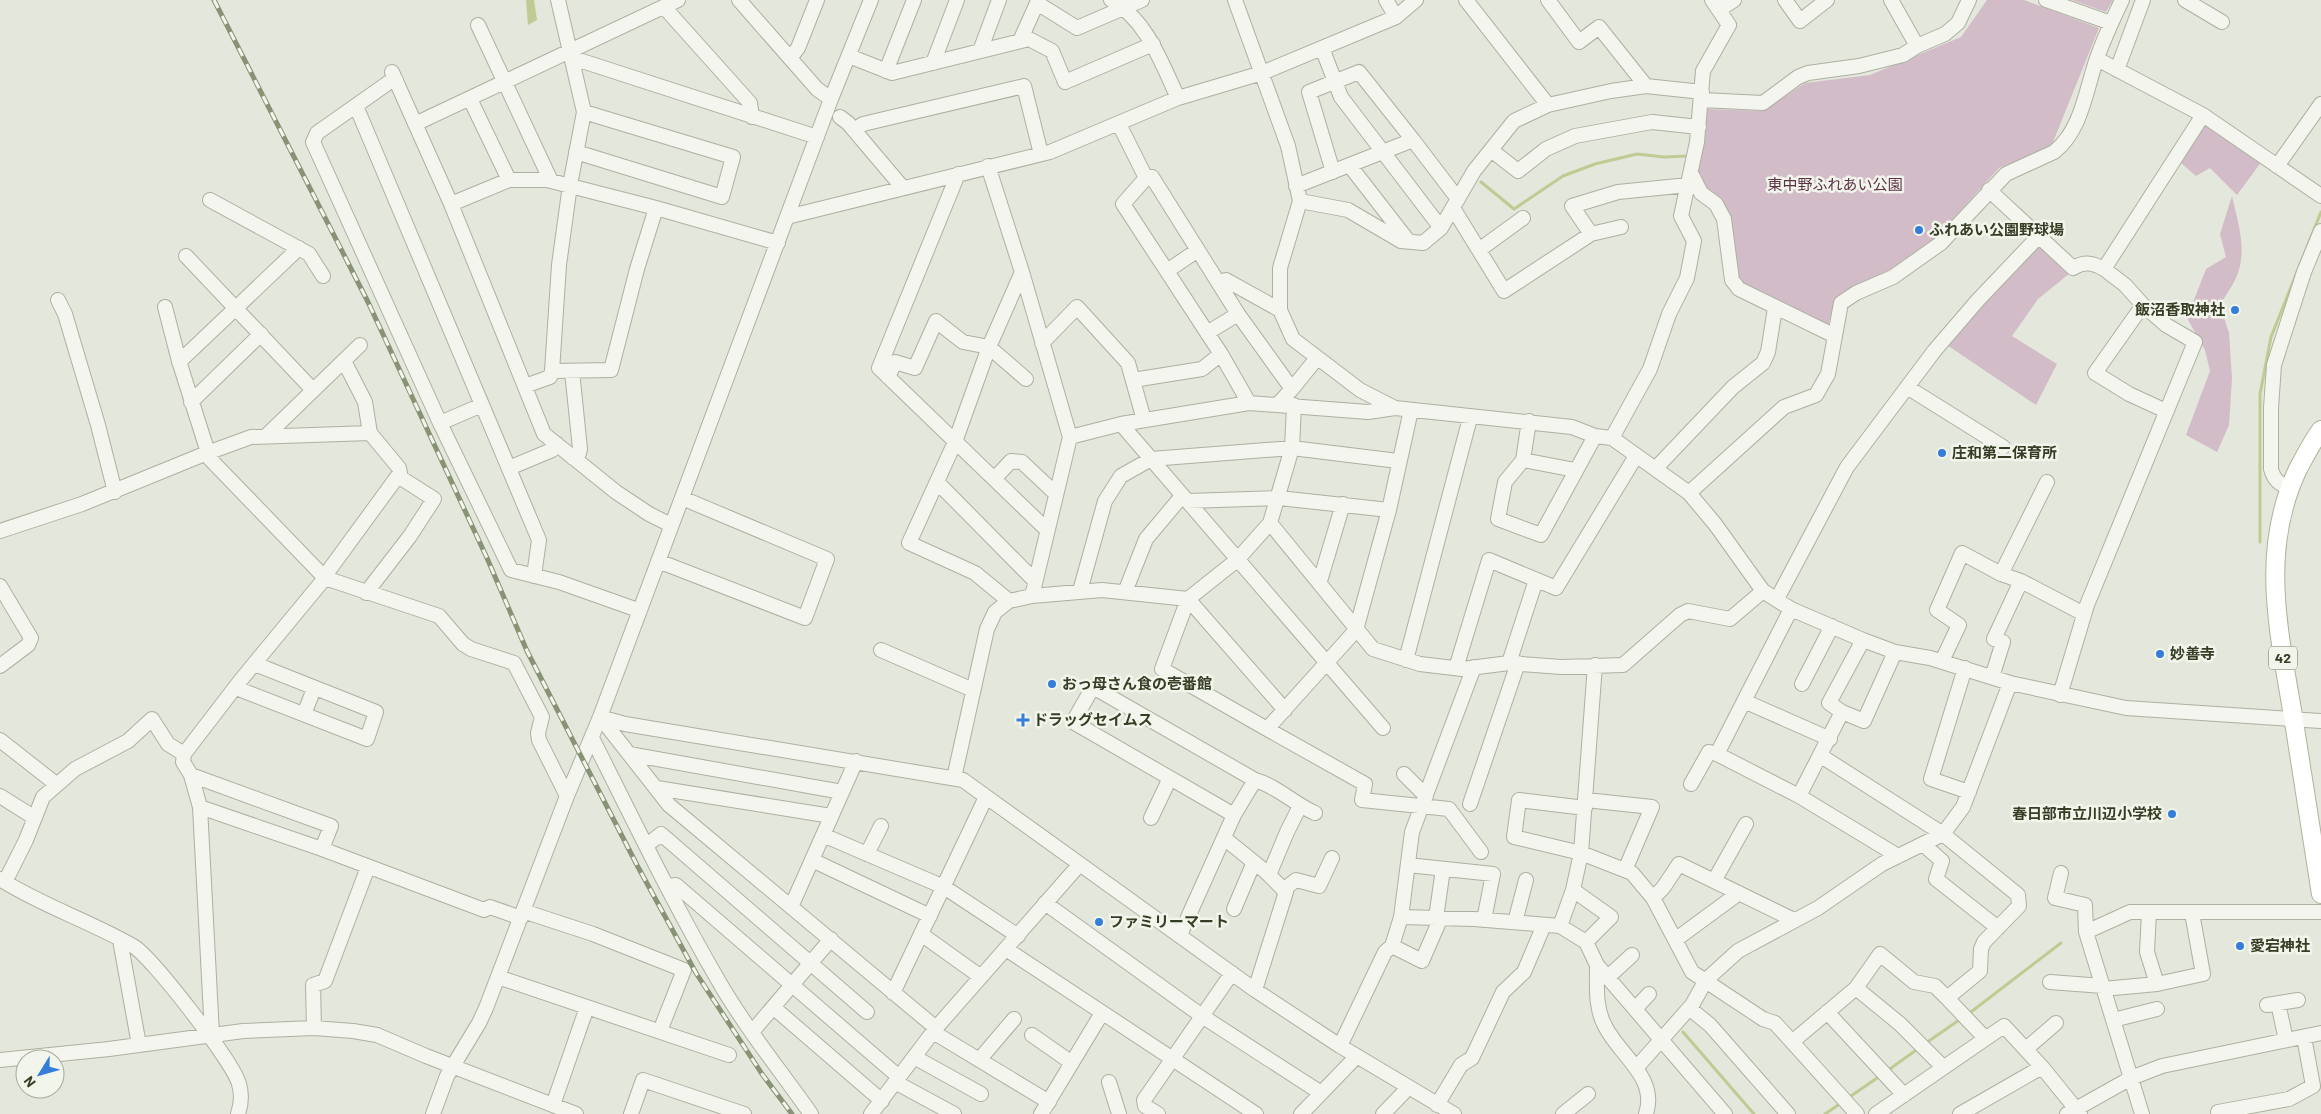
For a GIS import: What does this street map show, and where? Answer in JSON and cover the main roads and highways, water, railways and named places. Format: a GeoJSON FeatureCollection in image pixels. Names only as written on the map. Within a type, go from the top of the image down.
{"type":"FeatureCollection","features":[{"type":"Feature","properties":{"kind":"main road","name":"42"},"geometry":{"type":"LineString","coordinates":[[2321,430],[2306,453],[2290,488],[2278,530],[2274,585],[2293,720],[2321,894]]}},
{"type":"Feature","properties":{"kind":"waterway"},"geometry":{"type":"LineString","coordinates":[[1481,182],[1514,209],[1563,176],[1595,164],[1637,154],[1664,157],[1689,156]]}},
{"type":"Feature","properties":{"kind":"waterway"},"geometry":{"type":"LineString","coordinates":[[2260,542],[2260,394],[2271,337],[2321,212]]}},
{"type":"Feature","properties":{"kind":"waterway"},"geometry":{"type":"LineString","coordinates":[[1967,1015],[2061,943]]}},
{"type":"Feature","properties":{"kind":"waterway"},"geometry":{"type":"LineString","coordinates":[[1926,1043],[1962,1018]]}},
{"type":"Feature","properties":{"kind":"waterway"},"geometry":{"type":"LineString","coordinates":[[1683,1032],[1754,1114]]}},
{"type":"Feature","properties":{"kind":"waterway"},"geometry":{"type":"LineString","coordinates":[[1887,1071],[1919,1048]]}},
{"type":"Feature","properties":{"kind":"waterway"},"geometry":{"type":"LineString","coordinates":[[1848,1098],[1880,1076]]}},
{"type":"Feature","properties":{"kind":"waterway"},"geometry":{"type":"LineString","coordinates":[[1825,1114],[1841,1103]]}},
{"type":"Feature","properties":{"kind":"railway"},"geometry":{"type":"LineString","coordinates":[[214,0],[368,302],[487,558],[527,651],[638,867],[696,973],[762,1074],[792,1114]]}},
{"type":"Feature","properties":{"kind":"place","name":"ふれあい公園野球場"},"geometry":{"type":"Point","coordinates":[1919,230]}},
{"type":"Feature","properties":{"kind":"place","name":"飯沼香取神社"},"geometry":{"type":"Point","coordinates":[2235,310]}},
{"type":"Feature","properties":{"kind":"place","name":"庄和第二保育所"},"geometry":{"type":"Point","coordinates":[1942,453]}},
{"type":"Feature","properties":{"kind":"place","name":"妙善寺"},"geometry":{"type":"Point","coordinates":[2160,654]}},
{"type":"Feature","properties":{"kind":"place","name":"おっ母さん食の壱番館"},"geometry":{"type":"Point","coordinates":[1052,684]}},
{"type":"Feature","properties":{"kind":"place","name":"ドラッグセイムス"},"geometry":{"type":"Point","coordinates":[1023,720]}},
{"type":"Feature","properties":{"kind":"place","name":"春日部市立川辺小学校"},"geometry":{"type":"Point","coordinates":[2172,814]}},
{"type":"Feature","properties":{"kind":"place","name":"ファミリーマート"},"geometry":{"type":"Point","coordinates":[1099,922]}},
{"type":"Feature","properties":{"kind":"place","name":"愛宕神社"},"geometry":{"type":"Point","coordinates":[2240,946]}},
{"type":"Feature","properties":{"kind":"park label","name":"東中野ふれあい公園"},"geometry":{"type":"Point","coordinates":[1835,185]}}]}
